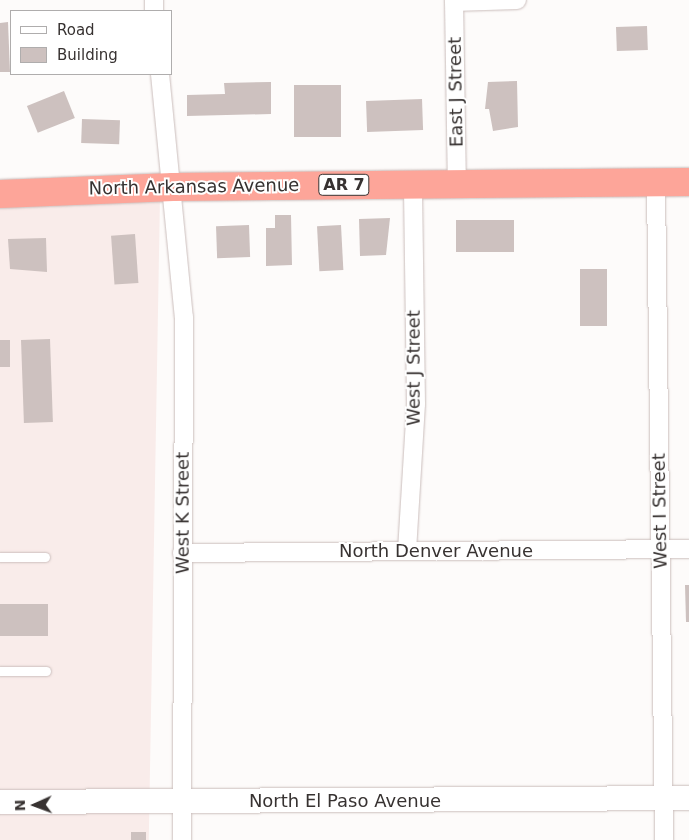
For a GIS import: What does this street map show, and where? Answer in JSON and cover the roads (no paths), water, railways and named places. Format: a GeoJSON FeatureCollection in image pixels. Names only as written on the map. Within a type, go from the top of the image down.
{"type":"FeatureCollection","features":[{"type":"Feature","properties":{"kind":"highway","name":"North Arkansas Avenue"},"geometry":{"type":"LineString","coordinates":[[0,194],[173,187],[689,182]]}},
{"type":"Feature","properties":{"kind":"street"},"geometry":{"type":"LineString","coordinates":[[454,1],[517,0]]}},
{"type":"Feature","properties":{"kind":"street","name":"East J Street"},"geometry":{"type":"LineString","coordinates":[[454,1],[458,184]]}},
{"type":"Feature","properties":{"kind":"street","name":"West K Street"},"geometry":{"type":"LineString","coordinates":[[160,75],[173,187],[184,317],[182,840]]}},
{"type":"Feature","properties":{"kind":"street","name":"West I Street"},"geometry":{"type":"LineString","coordinates":[[656,182],[664,840]]}},
{"type":"Feature","properties":{"kind":"street","name":"West J Street"},"geometry":{"type":"LineString","coordinates":[[407,552],[416,404],[413,184]]}},
{"type":"Feature","properties":{"kind":"street","name":"North Denver Avenue"},"geometry":{"type":"LineString","coordinates":[[182,553],[689,550]]}},
{"type":"Feature","properties":{"kind":"street","name":"North El Paso Avenue"},"geometry":{"type":"LineString","coordinates":[[0,802],[689,798]]}},
{"type":"Feature","properties":{"kind":"lane"},"geometry":{"type":"LineString","coordinates":[[0,557],[45,557]]}},
{"type":"Feature","properties":{"kind":"lane"},"geometry":{"type":"LineString","coordinates":[[0,671],[46,671]]}}]}
